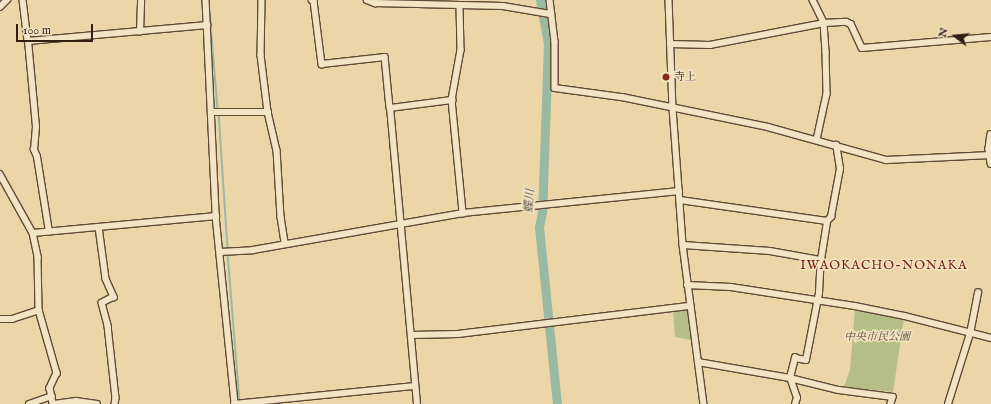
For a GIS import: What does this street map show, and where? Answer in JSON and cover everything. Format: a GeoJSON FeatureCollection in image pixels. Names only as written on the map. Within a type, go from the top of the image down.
{"type":"FeatureCollection","features":[{"type":"Feature","properties":{"kind":"street"},"geometry":{"type":"LineString","coordinates":[[0,8],[7,0]]}},
{"type":"Feature","properties":{"kind":"street"},"geometry":{"type":"LineString","coordinates":[[23,0],[36,128],[34,150],[37,156],[49,232]]}},
{"type":"Feature","properties":{"kind":"street"},"geometry":{"type":"LineString","coordinates":[[140,32],[141,0]]}},
{"type":"Feature","properties":{"kind":"street"},"geometry":{"type":"LineString","coordinates":[[206,0],[216,216],[234,404],[415,386]]}},
{"type":"Feature","properties":{"kind":"street"},"geometry":{"type":"LineString","coordinates":[[262,0],[261,55],[268,112],[277,150],[280,217],[285,242]]}},
{"type":"Feature","properties":{"kind":"street"},"geometry":{"type":"LineString","coordinates":[[312,0],[314,1],[322,64],[385,57],[400,224],[412,335],[415,386],[418,404]]}},
{"type":"Feature","properties":{"kind":"street"},"geometry":{"type":"LineString","coordinates":[[367,0],[375,3],[458,3],[503,6],[551,14]]}},
{"type":"Feature","properties":{"kind":"street"},"geometry":{"type":"LineString","coordinates":[[550,0],[555,42],[554,88],[672,108],[768,127],[886,160],[990,156]]}},
{"type":"Feature","properties":{"kind":"street"},"geometry":{"type":"LineString","coordinates":[[669,0],[672,108],[683,245],[687,285],[704,404]]}},
{"type":"Feature","properties":{"kind":"street"},"geometry":{"type":"LineString","coordinates":[[813,0],[824,23],[827,94],[817,140]]}},
{"type":"Feature","properties":{"kind":"street"},"geometry":{"type":"LineString","coordinates":[[458,3],[461,50],[452,100],[463,213]]}},
{"type":"Feature","properties":{"kind":"street"},"geometry":{"type":"LineString","coordinates":[[670,44],[710,45],[824,23],[851,24],[862,48],[991,37]]}},
{"type":"Feature","properties":{"kind":"street"},"geometry":{"type":"LineString","coordinates":[[28,41],[208,25]]}},
{"type":"Feature","properties":{"kind":"street"},"geometry":{"type":"LineString","coordinates":[[390,108],[452,100]]}},
{"type":"Feature","properties":{"kind":"street"},"geometry":{"type":"LineString","coordinates":[[212,112],[268,112]]}},
{"type":"Feature","properties":{"kind":"street"},"geometry":{"type":"LineString","coordinates":[[991,134],[991,164]]}},
{"type":"Feature","properties":{"kind":"street"},"geometry":{"type":"LineString","coordinates":[[795,404],[797,398],[790,378],[795,358],[806,360],[817,301],[827,221],[831,218],[840,170],[836,145]]}},
{"type":"Feature","properties":{"kind":"street"},"geometry":{"type":"LineString","coordinates":[[0,174],[33,233],[38,257],[39,310],[57,373],[50,388],[54,404],[76,401],[97,404]]}},
{"type":"Feature","properties":{"kind":"street"},"geometry":{"type":"LineString","coordinates":[[220,252],[253,250],[285,242],[463,213],[679,192]]}},
{"type":"Feature","properties":{"kind":"street"},"geometry":{"type":"LineString","coordinates":[[680,200],[827,221]]}},
{"type":"Feature","properties":{"kind":"street"},"geometry":{"type":"LineString","coordinates":[[33,233],[216,216]]}},
{"type":"Feature","properties":{"kind":"street"},"geometry":{"type":"LineString","coordinates":[[99,227],[106,279],[114,297],[102,304],[108,326],[115,404]]}},
{"type":"Feature","properties":{"kind":"street"},"geometry":{"type":"LineString","coordinates":[[683,245],[770,251],[821,260]]}},
{"type":"Feature","properties":{"kind":"street"},"geometry":{"type":"LineString","coordinates":[[687,285],[731,287],[905,316],[970,334],[991,338]]}},
{"type":"Feature","properties":{"kind":"street"},"geometry":{"type":"LineString","coordinates":[[948,404],[970,334],[978,293]]}},
{"type":"Feature","properties":{"kind":"street"},"geometry":{"type":"LineString","coordinates":[[412,335],[458,334],[690,306]]}},
{"type":"Feature","properties":{"kind":"street"},"geometry":{"type":"LineString","coordinates":[[0,319],[12,319],[39,310]]}},
{"type":"Feature","properties":{"kind":"street"},"geometry":{"type":"LineString","coordinates":[[698,362],[790,378],[839,390],[893,397],[891,404]]}},
{"type":"Feature","properties":{"kind":"street"},"geometry":{"type":"LineString","coordinates":[[29,404],[52,396]]}},
{"type":"Feature","properties":{"kind":"green space","name":"中央市民公園"},"geometry":{"type":"Polygon","coordinates":[[[855,308],[904,318],[893,392],[844,387],[850,370],[855,308]]]}},
{"type":"Feature","properties":{"kind":"green space"},"geometry":{"type":"Polygon","coordinates":[[[684,309],[688,310],[691,340],[675,337],[673,311],[684,309]]]}},
{"type":"Feature","properties":{"kind":"waterway"},"geometry":{"type":"LineString","coordinates":[[209,0],[218,110]]}},
{"type":"Feature","properties":{"kind":"waterway","name":"蝶川"},"geometry":{"type":"LineString","coordinates":[[540,0],[548,44],[542,212],[539,227],[557,404]]}},
{"type":"Feature","properties":{"kind":"waterway"},"geometry":{"type":"LineString","coordinates":[[219,113],[228,249]]}},
{"type":"Feature","properties":{"kind":"waterway"},"geometry":{"type":"LineString","coordinates":[[228,253],[240,401]]}},
{"type":"Feature","properties":{"kind":"place","name":"寺上"},"geometry":{"type":"Point","coordinates":[666,77]}},
{"type":"Feature","properties":{"kind":"district","name":"IWAOKACHO-NONAKA"},"geometry":{"type":"Point","coordinates":[884,266]}}]}
